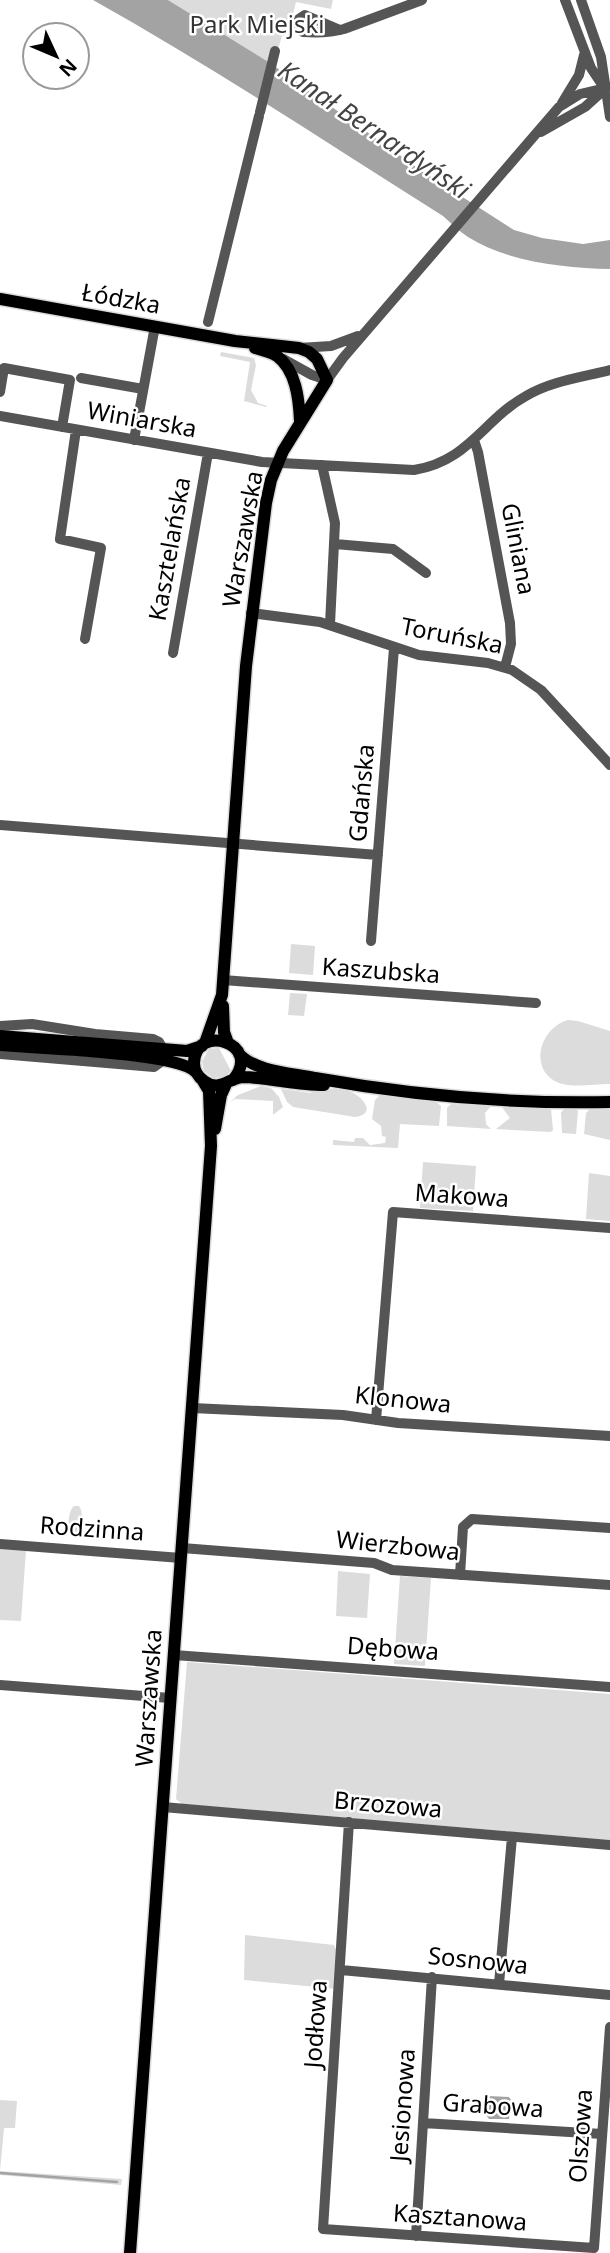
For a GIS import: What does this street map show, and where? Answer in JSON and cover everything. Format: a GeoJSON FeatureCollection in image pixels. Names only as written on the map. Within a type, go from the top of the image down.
{"type":"FeatureCollection","features":[{"type":"Feature","properties":{"kind":"main road","name":"Łódzka"},"geometry":{"type":"LineString","coordinates":[[0,299],[235,341],[299,348]]}},
{"type":"Feature","properties":{"kind":"main road","name":"Łódzka"},"geometry":{"type":"LineString","coordinates":[[235,341],[276,356]]}},
{"type":"Feature","properties":{"kind":"main road"},"geometry":{"type":"LineString","coordinates":[[299,348],[317,359],[327,380]]}},
{"type":"Feature","properties":{"kind":"main road"},"geometry":{"type":"LineString","coordinates":[[276,356],[289,372],[295,385],[299,422]]}},
{"type":"Feature","properties":{"kind":"main road","name":"Warszawska"},"geometry":{"type":"LineString","coordinates":[[228,1042],[224,1032],[223,980],[251,613],[266,503],[277,463],[299,422],[327,380]]}},
{"type":"Feature","properties":{"kind":"main road","name":"Warszawska"},"geometry":{"type":"LineString","coordinates":[[204,1045],[222,995]]}},
{"type":"Feature","properties":{"kind":"main road"},"geometry":{"type":"LineString","coordinates":[[0,1036],[164,1054],[188,1065],[214,1086],[241,1077],[303,1085],[355,1085]]}},
{"type":"Feature","properties":{"kind":"main road"},"geometry":{"type":"LineString","coordinates":[[0,1045],[164,1054],[187,1051],[217,1040],[228,1042],[247,1061],[264,1067],[355,1085],[465,1099],[610,1102]]}},
{"type":"Feature","properties":{"kind":"main road"},"geometry":{"type":"LineString","coordinates":[[199,1076],[194,1060],[204,1045]]}},
{"type":"Feature","properties":{"kind":"main road"},"geometry":{"type":"LineString","coordinates":[[229,1082],[239,1070],[239,1054]]}},
{"type":"Feature","properties":{"kind":"main road","name":"Warszawska"},"geometry":{"type":"LineString","coordinates":[[199,1076],[209,1091],[211,1146]]}},
{"type":"Feature","properties":{"kind":"main road","name":"Warszawska"},"geometry":{"type":"LineString","coordinates":[[130,2253],[211,1146],[220,1095],[229,1082]]}},
{"type":"Feature","properties":{"kind":"street"},"geometry":{"type":"LineString","coordinates":[[340,30],[422,0]]}},
{"type":"Feature","properties":{"kind":"street"},"geometry":{"type":"LineString","coordinates":[[565,0],[584,52],[608,88]]}},
{"type":"Feature","properties":{"kind":"street"},"geometry":{"type":"LineString","coordinates":[[581,0],[601,57],[608,88],[610,117]]}},
{"type":"Feature","properties":{"kind":"street"},"geometry":{"type":"LineString","coordinates":[[208,321],[275,51]]}},
{"type":"Feature","properties":{"kind":"street"},"geometry":{"type":"LineString","coordinates":[[559,107],[579,75],[584,52]]}},
{"type":"Feature","properties":{"kind":"street","name":"Warszawska"},"geometry":{"type":"LineString","coordinates":[[327,380],[559,107],[580,94],[608,88]]}},
{"type":"Feature","properties":{"kind":"street","name":"Warszawska"},"geometry":{"type":"LineString","coordinates":[[533,137],[585,107],[608,88]]}},
{"type":"Feature","properties":{"kind":"street"},"geometry":{"type":"LineString","coordinates":[[134,440],[155,326]]}},
{"type":"Feature","properties":{"kind":"street"},"geometry":{"type":"LineString","coordinates":[[299,348],[331,346],[364,334]]}},
{"type":"Feature","properties":{"kind":"street"},"geometry":{"type":"LineString","coordinates":[[276,356],[327,380]]}},
{"type":"Feature","properties":{"kind":"street"},"geometry":{"type":"LineString","coordinates":[[0,392],[4,368],[71,380],[62,427]]}},
{"type":"Feature","properties":{"kind":"street","name":"Winiarska"},"geometry":{"type":"LineString","coordinates":[[0,416],[277,463],[422,469],[444,462],[525,396],[549,386],[610,370]]}},
{"type":"Feature","properties":{"kind":"street"},"geometry":{"type":"LineString","coordinates":[[81,378],[143,388]]}},
{"type":"Feature","properties":{"kind":"street"},"geometry":{"type":"LineString","coordinates":[[76,430],[60,539],[101,548],[85,639]]}},
{"type":"Feature","properties":{"kind":"street","name":"Gliniana"},"geometry":{"type":"LineString","coordinates":[[474,440],[510,623],[510,644],[505,667]]}},
{"type":"Feature","properties":{"kind":"street","name":"Kasztelańska"},"geometry":{"type":"LineString","coordinates":[[173,653],[208,453]]}},
{"type":"Feature","properties":{"kind":"street"},"geometry":{"type":"LineString","coordinates":[[323,466],[333,510],[335,544],[330,624]]}},
{"type":"Feature","properties":{"kind":"street"},"geometry":{"type":"LineString","coordinates":[[335,544],[393,549],[426,572]]}},
{"type":"Feature","properties":{"kind":"street","name":"Toruńska"},"geometry":{"type":"LineString","coordinates":[[251,613],[330,624],[419,655],[505,667],[541,690],[610,765]]}},
{"type":"Feature","properties":{"kind":"street","name":"Gdańska"},"geometry":{"type":"LineString","coordinates":[[371,941],[394,648]]}},
{"type":"Feature","properties":{"kind":"street"},"geometry":{"type":"LineString","coordinates":[[0,825],[378,855]]}},
{"type":"Feature","properties":{"kind":"street","name":"Kaszubska"},"geometry":{"type":"LineString","coordinates":[[223,980],[536,1003]]}},
{"type":"Feature","properties":{"kind":"street"},"geometry":{"type":"LineString","coordinates":[[0,1026],[32,1024],[95,1034],[153,1039],[159,1042],[164,1054],[155,1067],[0,1054]]}},
{"type":"Feature","properties":{"kind":"street","name":"Makowa"},"geometry":{"type":"LineString","coordinates":[[376,1420],[393,1212],[610,1228]]}},
{"type":"Feature","properties":{"kind":"street","name":"Klonowa"},"geometry":{"type":"LineString","coordinates":[[192,1408],[344,1415],[376,1420],[610,1436]]}},
{"type":"Feature","properties":{"kind":"street"},"geometry":{"type":"LineString","coordinates":[[460,1575],[463,1527],[472,1519],[610,1528]]}},
{"type":"Feature","properties":{"kind":"street","name":"Rodzinna"},"geometry":{"type":"LineString","coordinates":[[0,1544],[181,1553]]}},
{"type":"Feature","properties":{"kind":"street","name":"Wierzbowa"},"geometry":{"type":"LineString","coordinates":[[181,1553],[374,1563],[392,1570],[610,1585]]}},
{"type":"Feature","properties":{"kind":"street","name":"Dębowa"},"geometry":{"type":"LineString","coordinates":[[174,1655],[610,1686]]}},
{"type":"Feature","properties":{"kind":"street"},"geometry":{"type":"LineString","coordinates":[[0,1685],[170,1698]]}},
{"type":"Feature","properties":{"kind":"street","name":"Brzozowa"},"geometry":{"type":"LineString","coordinates":[[163,1807],[610,1845]]}},
{"type":"Feature","properties":{"kind":"street","name":"Jodłowa"},"geometry":{"type":"LineString","coordinates":[[323,2229],[349,1822]]}},
{"type":"Feature","properties":{"kind":"street"},"geometry":{"type":"LineString","coordinates":[[499,1984],[512,1837]]}},
{"type":"Feature","properties":{"kind":"street","name":"Sosnowa"},"geometry":{"type":"LineString","coordinates":[[341,1970],[610,1996]]}},
{"type":"Feature","properties":{"kind":"street","name":"Jesionowa"},"geometry":{"type":"LineString","coordinates":[[415,2236],[432,1977]]}},
{"type":"Feature","properties":{"kind":"street","name":"Olszowa"},"geometry":{"type":"LineString","coordinates":[[594,2248],[602,2134],[606,2121],[610,2027]]}},
{"type":"Feature","properties":{"kind":"street","name":"Grabowa"},"geometry":{"type":"LineString","coordinates":[[423,2123],[602,2134]]}},
{"type":"Feature","properties":{"kind":"street","name":"Kasztanowa"},"geometry":{"type":"LineString","coordinates":[[323,2229],[594,2248]]}},
{"type":"Feature","properties":{"kind":"green space","name":"Park Miejski"},"geometry":{"type":"Polygon","coordinates":[[[168,0],[333,0],[331,9],[296,2],[288,36],[282,36],[277,53],[270,63],[168,0]]]}},
{"type":"Feature","properties":{"kind":"green space"},"geometry":{"type":"Polygon","coordinates":[[[221,352],[254,358],[256,365],[251,390],[258,403],[266,407],[244,401],[250,362],[220,356],[221,352]]]}},
{"type":"Feature","properties":{"kind":"green space"},"geometry":{"type":"Polygon","coordinates":[[[291,944],[315,946],[313,975],[289,973],[291,944]]]}},
{"type":"Feature","properties":{"kind":"green space"},"geometry":{"type":"Polygon","coordinates":[[[290,993],[307,994],[304,1016],[288,1015],[290,993]]]}},
{"type":"Feature","properties":{"kind":"green space"},"geometry":{"type":"Polygon","coordinates":[[[568,1020],[610,1031],[610,1084],[577,1086],[559,1083],[543,1069],[541,1050],[544,1040],[558,1025],[568,1020]]]}},
{"type":"Feature","properties":{"kind":"green space"},"geometry":{"type":"Polygon","coordinates":[[[219,1048],[231,1071],[224,1077],[213,1078],[204,1071],[202,1061],[209,1049],[219,1048]]]}},
{"type":"Feature","properties":{"kind":"green space"},"geometry":{"type":"Polygon","coordinates":[[[261,1086],[271,1088],[279,1097],[283,1107],[273,1115],[273,1101],[235,1099],[229,1103],[238,1095],[261,1086]]]}},
{"type":"Feature","properties":{"kind":"green space"},"geometry":{"type":"Polygon","coordinates":[[[281,1089],[311,1093],[312,1090],[346,1090],[358,1096],[367,1108],[362,1115],[355,1117],[293,1107],[287,1102],[281,1089]]]}},
{"type":"Feature","properties":{"kind":"green space"},"geometry":{"type":"Polygon","coordinates":[[[381,1094],[435,1101],[441,1106],[439,1126],[400,1124],[398,1148],[333,1145],[333,1140],[354,1142],[355,1138],[363,1138],[370,1145],[385,1143],[386,1137],[382,1136],[381,1126],[372,1119],[375,1100],[381,1094]]]}},
{"type":"Feature","properties":{"kind":"green space"},"geometry":{"type":"Polygon","coordinates":[[[451,1104],[491,1106],[485,1113],[486,1124],[491,1129],[447,1126],[447,1108],[451,1104]]]}},
{"type":"Feature","properties":{"kind":"green space"},"geometry":{"type":"Polygon","coordinates":[[[501,1106],[551,1109],[553,1130],[496,1129],[510,1118],[501,1106]]]}},
{"type":"Feature","properties":{"kind":"green space"},"geometry":{"type":"Polygon","coordinates":[[[567,1107],[574,1107],[578,1111],[576,1134],[562,1133],[561,1112],[567,1107]]]}},
{"type":"Feature","properties":{"kind":"green space"},"geometry":{"type":"Polygon","coordinates":[[[592,1107],[610,1107],[610,1140],[584,1134],[586,1113],[592,1107]]]}},
{"type":"Feature","properties":{"kind":"green space"},"geometry":{"type":"Polygon","coordinates":[[[423,1162],[476,1166],[473,1211],[420,1208],[423,1162]]]}},
{"type":"Feature","properties":{"kind":"green space"},"geometry":{"type":"Polygon","coordinates":[[[589,1173],[610,1176],[610,1221],[586,1219],[589,1173]]]}},
{"type":"Feature","properties":{"kind":"green space"},"geometry":{"type":"Polygon","coordinates":[[[74,1506],[79,1506],[82,1512],[78,1535],[71,1534],[69,1528],[69,1515],[74,1506]]]}},
{"type":"Feature","properties":{"kind":"green space"},"geometry":{"type":"Polygon","coordinates":[[[0,1548],[26,1550],[21,1621],[0,1620],[0,1548]]]}},
{"type":"Feature","properties":{"kind":"green space"},"geometry":{"type":"Polygon","coordinates":[[[338,1571],[370,1574],[367,1618],[336,1616],[338,1571]]]}},
{"type":"Feature","properties":{"kind":"green space"},"geometry":{"type":"Polygon","coordinates":[[[400,1576],[431,1578],[425,1666],[394,1664],[400,1576]]]}},
{"type":"Feature","properties":{"kind":"green space"},"geometry":{"type":"Polygon","coordinates":[[[187,1662],[610,1694],[610,1840],[182,1804],[176,1799],[187,1662]]]}},
{"type":"Feature","properties":{"kind":"green space"},"geometry":{"type":"Polygon","coordinates":[[[245,1935],[334,1945],[338,1954],[337,1989],[244,1980],[245,1935]]]}},
{"type":"Feature","properties":{"kind":"green space"},"geometry":{"type":"Polygon","coordinates":[[[0,2100],[17,2101],[15,2128],[4,2128],[0,2171],[0,2100]]]}},
{"type":"Feature","properties":{"kind":"green space"},"geometry":{"type":"Polygon","coordinates":[[[0,2171],[122,2179],[121,2185],[0,2175],[0,2171]]]}},
{"type":"Feature","properties":{"kind":"shaded area"},"geometry":{"type":"Polygon","coordinates":[[[93,0],[168,0],[270,63],[422,171],[514,230],[542,238],[583,244],[610,240],[610,269],[537,262],[483,246],[443,216],[269,106],[93,0]]]}},
{"type":"Feature","properties":{"kind":"shaded area"},"geometry":{"type":"Polygon","coordinates":[[[488,2096],[509,2097],[509,2119],[489,2119],[486,2115],[488,2096]]]}},
{"type":"Feature","properties":{"kind":"waterway"},"geometry":{"type":"LineString","coordinates":[[0,2173],[117,2182]]}},
{"type":"Feature","properties":{"kind":"water label","name":"Kanał Bernardyński"},"geometry":{"type":"Point","coordinates":[374,130]}}]}
